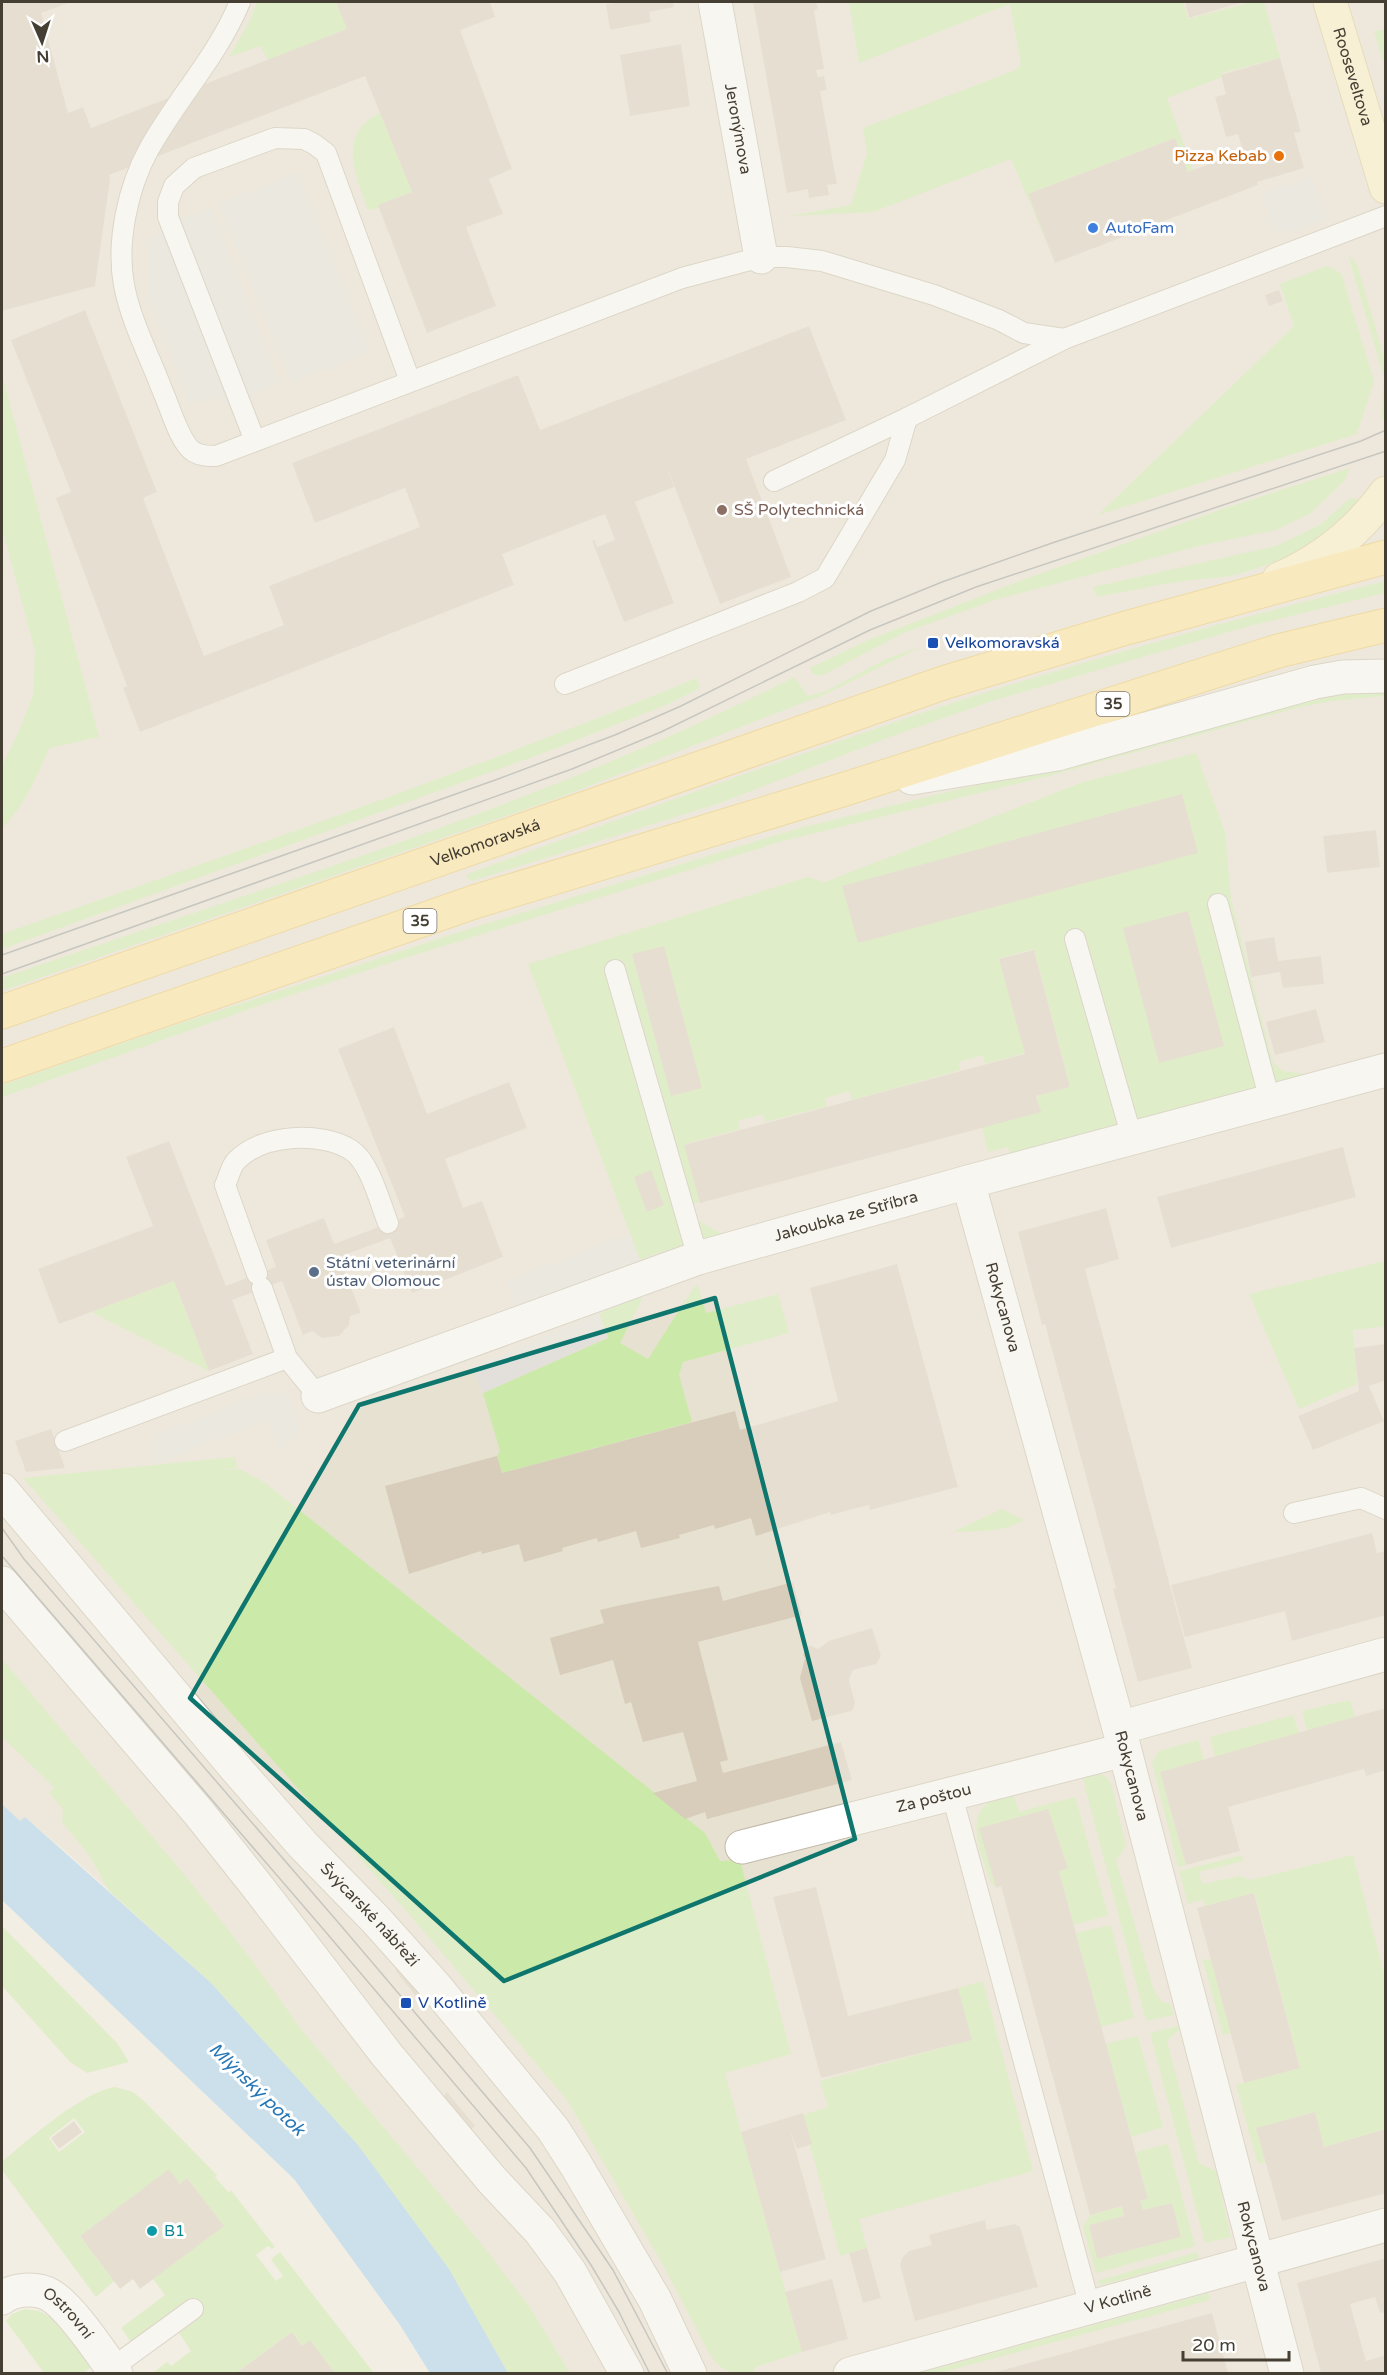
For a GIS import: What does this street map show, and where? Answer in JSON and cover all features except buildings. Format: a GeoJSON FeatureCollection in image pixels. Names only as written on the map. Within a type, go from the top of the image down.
{"type":"FeatureCollection","features":[{"type":"Feature","properties":{"kind":"main road","name":"Rooseveltova"},"geometry":{"type":"LineString","coordinates":[[1330,2],[1386,187]]}},
{"type":"Feature","properties":{"kind":"main road"},"geometry":{"type":"LineString","coordinates":[[1220,602],[1282,578],[1326,553],[1341,543],[1363,522],[1386,493]]}},
{"type":"Feature","properties":{"kind":"main road","name":"Velkomoravská"},"geometry":{"type":"LineString","coordinates":[[2,1012],[644,789],[826,722],[946,682],[1220,602],[1386,557]]}},
{"type":"Feature","properties":{"kind":"main road","name":"35"},"geometry":{"type":"LineString","coordinates":[[2,1066],[474,903],[842,790],[1278,651],[1386,625]]}},
{"type":"Feature","properties":{"kind":"street","name":"Jeronýmova"},"geometry":{"type":"LineString","coordinates":[[715,2],[761,257]]}},
{"type":"Feature","properties":{"kind":"street"},"geometry":{"type":"LineString","coordinates":[[842,790],[1057,754],[1287,688],[1342,677],[1386,676]]}},
{"type":"Feature","properties":{"kind":"street","name":"Jakoubka ze Stříbra"},"geometry":{"type":"LineString","coordinates":[[318,1396],[698,1258],[968,1182],[1386,1070]]}},
{"type":"Feature","properties":{"kind":"street","name":"Rokycanova"},"geometry":{"type":"LineString","coordinates":[[968,1182],[1122,1739],[1287,2373]]}},
{"type":"Feature","properties":{"kind":"street","name":"Švýcarské nábřeží"},"geometry":{"type":"LineString","coordinates":[[2,1490],[239,1772],[303,1845],[376,1920],[435,1986],[553,2129],[576,2164],[655,2300],[690,2373]]}},
{"type":"Feature","properties":{"kind":"street"},"geometry":{"type":"LineString","coordinates":[[2,1583],[206,1822],[387,2055],[492,2180],[540,2231],[570,2272],[627,2373]]}},
{"type":"Feature","properties":{"kind":"street","name":"Za poštou"},"geometry":{"type":"LineString","coordinates":[[742,1847],[952,1795],[1386,1654]]}},
{"type":"Feature","properties":{"kind":"street","name":"V Kotlině"},"geometry":{"type":"LineString","coordinates":[[870,2371],[1386,2225]]}},
{"type":"Feature","properties":{"kind":"street","name":"Ostrovní"},"geometry":{"type":"LineString","coordinates":[[2,2298],[8,2293],[28,2290],[49,2294],[67,2310],[114,2371]]}},
{"type":"Feature","properties":{"kind":"lane"},"geometry":{"type":"LineString","coordinates":[[240,2],[222,40],[158,136],[142,165],[128,211],[122,263],[124,287],[132,312],[184,441],[194,452],[204,456],[216,456],[682,278],[761,257],[822,261],[934,295],[999,320],[1024,333],[1064,339]]}},
{"type":"Feature","properties":{"kind":"lane"},"geometry":{"type":"LineString","coordinates":[[255,441],[168,217],[168,202],[174,186],[194,168],[275,138],[304,139],[322,148],[326,153],[410,381]]}},
{"type":"Feature","properties":{"kind":"lane"},"geometry":{"type":"LineString","coordinates":[[774,481],[907,418],[1064,339],[1386,216]]}},
{"type":"Feature","properties":{"kind":"lane"},"geometry":{"type":"LineString","coordinates":[[565,684],[798,592],[825,578],[895,460],[907,418]]}},
{"type":"Feature","properties":{"kind":"lane"},"geometry":{"type":"LineString","coordinates":[[1218,904],[1270,1101]]}},
{"type":"Feature","properties":{"kind":"lane"},"geometry":{"type":"LineString","coordinates":[[1075,939],[1132,1138]]}},
{"type":"Feature","properties":{"kind":"lane"},"geometry":{"type":"LineString","coordinates":[[615,970],[698,1258]]}},
{"type":"Feature","properties":{"kind":"lane"},"geometry":{"type":"LineString","coordinates":[[318,1396],[287,1358],[225,1185],[236,1160],[254,1149],[282,1140],[309,1136],[351,1150],[364,1164],[388,1223]]}},
{"type":"Feature","properties":{"kind":"lane"},"geometry":{"type":"LineString","coordinates":[[65,1441],[287,1358]]}},
{"type":"Feature","properties":{"kind":"lane"},"geometry":{"type":"LineString","coordinates":[[1294,1513],[1361,1498],[1386,1509]]}},
{"type":"Feature","properties":{"kind":"lane"},"geometry":{"type":"LineString","coordinates":[[952,1795],[1090,2307]]}},
{"type":"Feature","properties":{"kind":"lane"},"geometry":{"type":"LineString","coordinates":[[114,2371],[192,2308]]}},
{"type":"Feature","properties":{"kind":"highlighted area"},"geometry":{"type":"Polygon","coordinates":[[[715,1298],[855,1839],[504,1981],[190,1698],[359,1405],[715,1298]]]}},
{"type":"Feature","properties":{"kind":"shaded area"},"geometry":{"type":"Polygon","coordinates":[[[2,2],[1385,2],[1385,2373],[508,2373],[449,2269],[358,2145],[210,1982],[70,1855],[25,1817],[20,1822],[2,1804],[2,2]]]}},
{"type":"Feature","properties":{"kind":"shaded area"},"geometry":{"type":"Polygon","coordinates":[[[297,172],[370,351],[292,383],[219,204],[297,172]]]}},
{"type":"Feature","properties":{"kind":"shaded area"},"geometry":{"type":"Polygon","coordinates":[[[1312,177],[1325,220],[1274,235],[1262,193],[1312,177]]]}},
{"type":"Feature","properties":{"kind":"shaded area"},"geometry":{"type":"Polygon","coordinates":[[[210,209],[279,384],[224,404],[220,396],[190,403],[147,293],[147,247],[154,237],[179,219],[210,209]]]}},
{"type":"Feature","properties":{"kind":"shaded area"},"geometry":{"type":"Polygon","coordinates":[[[630,1234],[640,1261],[516,1307],[506,1281],[630,1234]]]}},
{"type":"Feature","properties":{"kind":"shaded area"},"geometry":{"type":"Polygon","coordinates":[[[599,1314],[608,1337],[483,1393],[472,1367],[599,1314]]]}},
{"type":"Feature","properties":{"kind":"shaded area"},"geometry":{"type":"Polygon","coordinates":[[[275,1392],[288,1396],[300,1430],[280,1451],[269,1418],[151,1466],[155,1435],[262,1394],[275,1392]]]}},
{"type":"Feature","properties":{"kind":"green space"},"geometry":{"type":"Polygon","coordinates":[[[257,2],[336,2],[347,29],[268,60],[260,46],[229,57],[250,20],[257,2]]]}},
{"type":"Feature","properties":{"kind":"green space"},"geometry":{"type":"Polygon","coordinates":[[[849,2],[1183,2],[1188,19],[1252,2],[1264,2],[1280,58],[1222,73],[1222,77],[1167,98],[1193,170],[1188,172],[1175,138],[1028,194],[1055,263],[1011,159],[873,212],[791,216],[851,205],[867,153],[863,128],[1013,71],[1021,65],[1010,4],[859,63],[849,2]]]}},
{"type":"Feature","properties":{"kind":"green space"},"geometry":{"type":"Polygon","coordinates":[[[1386,29],[1385,68],[1374,32],[1386,29]]]}},
{"type":"Feature","properties":{"kind":"green space"},"geometry":{"type":"Polygon","coordinates":[[[380,113],[412,192],[379,205],[379,208],[368,210],[355,169],[354,143],[366,121],[380,113]]]}},
{"type":"Feature","properties":{"kind":"green space"},"geometry":{"type":"Polygon","coordinates":[[[1348,254],[1357,264],[1385,361],[1385,418],[1381,420],[1384,378],[1348,254]]]}},
{"type":"Feature","properties":{"kind":"green space"},"geometry":{"type":"Polygon","coordinates":[[[1327,266],[1341,273],[1374,381],[1357,434],[1098,515],[1294,326],[1280,284],[1327,266]]]}},
{"type":"Feature","properties":{"kind":"green space"},"geometry":{"type":"Polygon","coordinates":[[[2,375],[99,737],[49,748],[29,791],[2,829],[2,766],[33,695],[35,651],[2,528],[2,375]]]}},
{"type":"Feature","properties":{"kind":"green space"},"geometry":{"type":"Polygon","coordinates":[[[1350,468],[1345,480],[1311,513],[1276,530],[1199,546],[998,599],[906,632],[825,674],[818,676],[812,673],[810,668],[868,640],[1025,579],[1228,507],[1350,468]]]}},
{"type":"Feature","properties":{"kind":"green space"},"geometry":{"type":"Polygon","coordinates":[[[1350,498],[1363,501],[1337,526],[1308,546],[1259,568],[1227,576],[1097,597],[1093,587],[1276,546],[1320,525],[1350,498]]]}},
{"type":"Feature","properties":{"kind":"green space"},"geometry":{"type":"Polygon","coordinates":[[[1385,581],[1385,593],[1253,625],[992,701],[890,737],[720,803],[472,881],[466,877],[467,874],[684,796],[961,700],[1142,646],[1385,581]]]}},
{"type":"Feature","properties":{"kind":"green space"},"geometry":{"type":"Polygon","coordinates":[[[921,647],[826,694],[566,795],[2,991],[2,978],[303,876],[503,804],[699,723],[794,677],[808,696],[826,691],[886,659],[921,647]]]}},
{"type":"Feature","properties":{"kind":"green space"},"geometry":{"type":"Polygon","coordinates":[[[697,678],[700,688],[666,705],[546,752],[2,949],[2,934],[438,779],[697,678]]]}},
{"type":"Feature","properties":{"kind":"green space"},"geometry":{"type":"Polygon","coordinates":[[[1385,688],[1385,696],[1332,701],[1296,708],[1045,777],[783,841],[258,1006],[2,1097],[2,1085],[175,1025],[459,932],[796,829],[1046,768],[1313,696],[1385,688]]]}},
{"type":"Feature","properties":{"kind":"green space"},"geometry":{"type":"Polygon","coordinates":[[[1196,753],[1225,832],[1231,899],[1273,1063],[1283,1071],[1311,1075],[1011,1157],[1008,1147],[988,1152],[982,1127],[1040,1111],[1037,1096],[1070,1086],[1034,949],[1000,958],[1025,1053],[985,1064],[983,1055],[959,1062],[960,1070],[852,1100],[849,1091],[825,1098],[827,1106],[765,1122],[763,1114],[738,1121],[740,1129],[685,1144],[700,1202],[688,1205],[695,1219],[724,1235],[640,1260],[528,964],[808,877],[825,882],[1083,782],[1196,753]]]}},
{"type":"Feature","properties":{"kind":"green space"},"geometry":{"type":"Polygon","coordinates":[[[1385,1261],[1385,1326],[1353,1330],[1357,1384],[1299,1409],[1249,1294],[1385,1261]]]}},
{"type":"Feature","properties":{"kind":"green space"},"geometry":{"type":"Polygon","coordinates":[[[174,1281],[209,1371],[91,1312],[174,1281]]]}},
{"type":"Feature","properties":{"kind":"green space"},"geometry":{"type":"Polygon","coordinates":[[[698,1285],[706,1313],[778,1294],[789,1333],[683,1362],[679,1375],[692,1422],[502,1473],[497,1456],[500,1451],[483,1393],[608,1338],[599,1314],[641,1295],[642,1299],[620,1343],[648,1359],[694,1287],[698,1285]]]}},
{"type":"Feature","properties":{"kind":"green space"},"geometry":{"type":"Polygon","coordinates":[[[235,1457],[237,1468],[215,1471],[239,1469],[264,1482],[705,1833],[720,1861],[740,1860],[791,2054],[725,2073],[802,2352],[756,2367],[753,2372],[746,2373],[728,2371],[714,2361],[663,2265],[567,2100],[409,1914],[23,1478],[235,1457]]]}},
{"type":"Feature","properties":{"kind":"green space"},"geometry":{"type":"Polygon","coordinates":[[[1002,1509],[1024,1520],[999,1529],[953,1532],[1002,1509]]]}},
{"type":"Feature","properties":{"kind":"green space"},"geometry":{"type":"Polygon","coordinates":[[[2,1659],[189,1880],[254,1963],[301,2029],[484,2247],[529,2306],[570,2373],[508,2373],[449,2269],[358,2145],[210,1982],[109,1891],[89,1855],[62,1822],[63,1809],[49,1793],[54,1787],[2,1739],[2,1659]]]}},
{"type":"Feature","properties":{"kind":"green space"},"geometry":{"type":"Polygon","coordinates":[[[1350,1700],[1355,1717],[1307,1731],[1302,1711],[1350,1700]]]}},
{"type":"Feature","properties":{"kind":"green space"},"geometry":{"type":"Polygon","coordinates":[[[1293,1715],[1299,1733],[1215,1757],[1210,1737],[1293,1715]]]}},
{"type":"Feature","properties":{"kind":"green space"},"geometry":{"type":"Polygon","coordinates":[[[1198,1740],[1204,1760],[1160,1772],[1186,1865],[1178,1867],[1152,1762],[1159,1751],[1198,1740]]]}},
{"type":"Feature","properties":{"kind":"green space"},"geometry":{"type":"Polygon","coordinates":[[[1094,1773],[1105,1776],[1111,1783],[1126,1846],[1116,1860],[1154,1991],[1162,2002],[1170,2003],[1174,2015],[1146,2021],[1082,1775],[1094,1773]]]}},
{"type":"Feature","properties":{"kind":"green space"},"geometry":{"type":"Polygon","coordinates":[[[1013,1793],[1019,1812],[1075,1797],[1108,1915],[1074,1925],[1059,1871],[1068,1868],[1048,1809],[980,1828],[996,1888],[991,1883],[980,1851],[976,1828],[978,1818],[982,1808],[991,1801],[1013,1793]]]}},
{"type":"Feature","properties":{"kind":"green space"},"geometry":{"type":"Polygon","coordinates":[[[1242,1855],[1243,1861],[1199,1872],[1202,1884],[1240,1876],[1250,1880],[1353,1855],[1385,1977],[1385,2129],[1324,2147],[1314,2112],[1256,2128],[1266,2162],[1258,2164],[1236,2085],[1300,2068],[1255,1893],[1205,1906],[1203,1899],[1188,1904],[1179,1871],[1242,1855]]]}},
{"type":"Feature","properties":{"kind":"green space"},"geometry":{"type":"Polygon","coordinates":[[[1111,1925],[1134,2018],[1101,2027],[1076,1933],[1111,1925]]]}},
{"type":"Feature","properties":{"kind":"green space"},"geometry":{"type":"Polygon","coordinates":[[[2,1926],[117,2043],[129,2062],[87,2073],[70,2062],[2,1986],[2,1926]]]}},
{"type":"Feature","properties":{"kind":"green space"},"geometry":{"type":"Polygon","coordinates":[[[1211,1959],[1231,2033],[1223,2035],[1203,1960],[1211,1959]]]}},
{"type":"Feature","properties":{"kind":"green space"},"geometry":{"type":"Polygon","coordinates":[[[983,1981],[1033,2171],[859,2219],[867,2248],[840,2256],[802,2115],[828,2107],[820,2081],[971,2040],[958,1988],[983,1981]]]}},
{"type":"Feature","properties":{"kind":"green space"},"geometry":{"type":"Polygon","coordinates":[[[1178,2026],[1179,2030],[1167,2041],[1199,2163],[1216,2171],[1231,2237],[1205,2243],[1150,2033],[1178,2026]]]}},
{"type":"Feature","properties":{"kind":"green space"},"geometry":{"type":"Polygon","coordinates":[[[1138,2036],[1163,2127],[1131,2137],[1106,2044],[1138,2036]]]}},
{"type":"Feature","properties":{"kind":"green space"},"geometry":{"type":"Polygon","coordinates":[[[115,2087],[133,2092],[217,2175],[215,2177],[229,2193],[231,2190],[275,2247],[272,2249],[268,2246],[256,2255],[276,2281],[283,2276],[271,2259],[280,2252],[374,2373],[335,2373],[310,2341],[302,2346],[292,2332],[236,2373],[154,2372],[167,2362],[171,2366],[191,2351],[179,2333],[199,2318],[187,2301],[131,2342],[121,2328],[165,2295],[153,2279],[223,2225],[187,2178],[180,2184],[169,2170],[80,2236],[114,2281],[96,2297],[2,2170],[2,2162],[41,2130],[72,2107],[102,2090],[115,2087]],[[74,2118],[49,2138],[59,2152],[85,2132],[74,2118]]]}},
{"type":"Feature","properties":{"kind":"green space"},"geometry":{"type":"Polygon","coordinates":[[[1168,2144],[1195,2246],[1096,2273],[1083,2227],[1090,2215],[1122,2206],[1124,2216],[1089,2226],[1097,2259],[1181,2237],[1172,2203],[1143,2210],[1140,2201],[1148,2199],[1136,2152],[1168,2144]]]}},
{"type":"Feature","properties":{"kind":"green space"},"geometry":{"type":"Polygon","coordinates":[[[1197,2252],[1199,2259],[1102,2285],[1097,2281],[1197,2252]]]}},
{"type":"Feature","properties":{"kind":"green space"},"geometry":{"type":"Polygon","coordinates":[[[1208,2293],[1210,2300],[940,2373],[920,2373],[1208,2293]]]}},
{"type":"Feature","properties":{"kind":"green space"},"geometry":{"type":"Polygon","coordinates":[[[25,2309],[40,2311],[54,2320],[92,2367],[83,2373],[44,2373],[6,2321],[12,2314],[25,2309]]]}},
{"type":"Feature","properties":{"kind":"water","name":"Mlýnský potok"},"geometry":{"type":"Polygon","coordinates":[[[2,1804],[20,1821],[25,1817],[210,1982],[358,2145],[449,2269],[508,2373],[430,2373],[400,2325],[294,2179],[2,1900],[2,1804]]]}},
{"type":"Feature","properties":{"kind":"tram line"},"geometry":{"type":"LineString","coordinates":[[2,955],[498,779],[615,735],[681,706],[871,611],[942,582],[1052,543],[1361,441],[1386,430]]}},
{"type":"Feature","properties":{"kind":"tram line"},"geometry":{"type":"LineString","coordinates":[[2,974],[572,769],[661,732],[870,630],[976,587],[1386,451]]}},
{"type":"Feature","properties":{"kind":"tram line"},"geometry":{"type":"LineString","coordinates":[[2,1528],[24,1559],[530,2148],[613,2270],[668,2374]]}},
{"type":"Feature","properties":{"kind":"tram line"},"geometry":{"type":"LineString","coordinates":[[2,1556],[526,2168],[591,2265],[619,2312],[650,2374]]}},
{"type":"Feature","properties":{"kind":"place","name":"Pizza Kebab"},"geometry":{"type":"Point","coordinates":[1279,156]}},
{"type":"Feature","properties":{"kind":"place","name":"AutoFam"},"geometry":{"type":"Point","coordinates":[1093,228]}},
{"type":"Feature","properties":{"kind":"place","name":"SŠ Polytechnická"},"geometry":{"type":"Point","coordinates":[722,510]}},
{"type":"Feature","properties":{"kind":"place","name":"Velkomoravská"},"geometry":{"type":"Point","coordinates":[933,643]}},
{"type":"Feature","properties":{"kind":"place","name":"Státní veterinární ústav Olomouc"},"geometry":{"type":"Point","coordinates":[314,1272]}},
{"type":"Feature","properties":{"kind":"place","name":"V Kotlině"},"geometry":{"type":"Point","coordinates":[406,2003]}},
{"type":"Feature","properties":{"kind":"place","name":"B1"},"geometry":{"type":"Point","coordinates":[152,2231]}}]}
